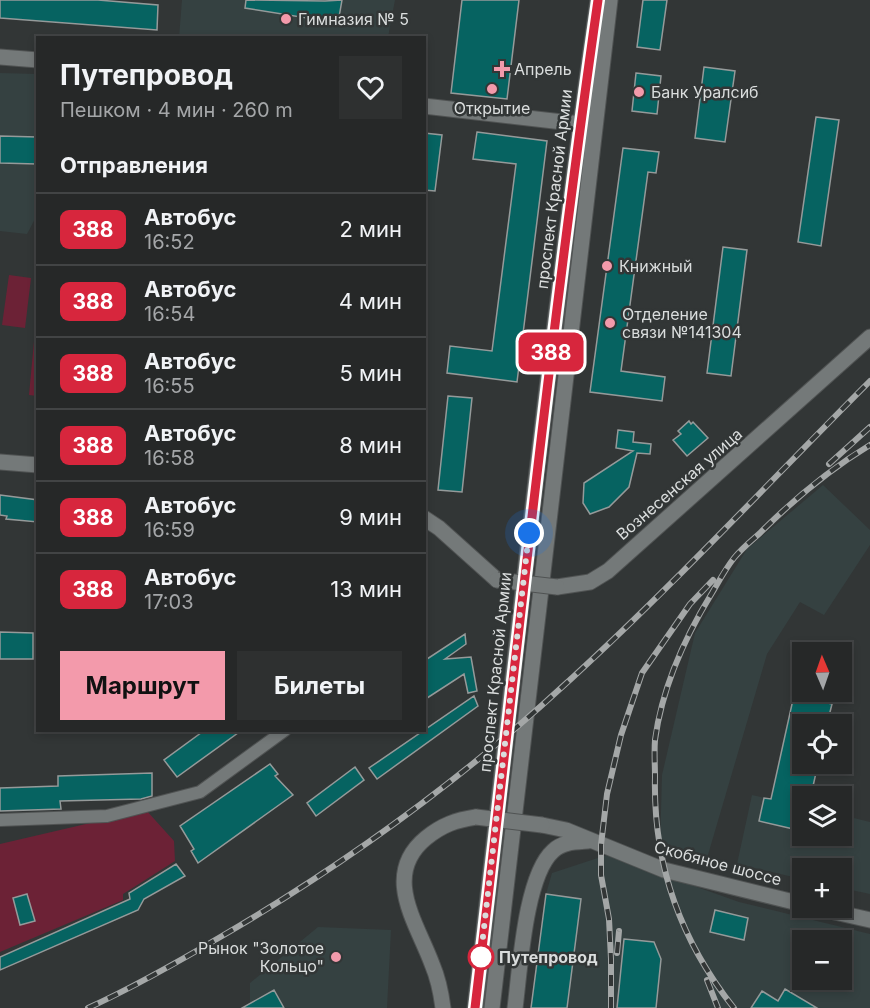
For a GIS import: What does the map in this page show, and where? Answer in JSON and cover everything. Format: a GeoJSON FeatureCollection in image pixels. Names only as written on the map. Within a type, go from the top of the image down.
{"type":"FeatureCollection","features":[{"type":"Feature","properties":{"kind":"main road","name":"проспект Красной Армии"},"geometry":{"type":"LineString","coordinates":[[475,1008],[532,510],[580,124],[598,0]]}},
{"type":"Feature","properties":{"kind":"main road","name":"проспект Красной Армии"},"geometry":{"type":"LineString","coordinates":[[492,1008],[610,0]]}},
{"type":"Feature","properties":{"kind":"main road"},"geometry":{"type":"LineString","coordinates":[[0,57],[36,60]]}},
{"type":"Feature","properties":{"kind":"main road"},"geometry":{"type":"LineString","coordinates":[[426,106],[580,124]]}},
{"type":"Feature","properties":{"kind":"main road","name":"Вознесенская улица"},"geometry":{"type":"LineString","coordinates":[[426,520],[491,575],[557,587],[590,582],[608,571],[870,337]]}},
{"type":"Feature","properties":{"kind":"main road"},"geometry":{"type":"LineString","coordinates":[[0,462],[36,465]]}},
{"type":"Feature","properties":{"kind":"main road","name":"Скобяное шоссе"},"geometry":{"type":"LineString","coordinates":[[443,1008],[441,990],[432,962],[406,902],[404,879],[408,861],[419,844],[435,830],[454,820],[476,818],[566,830],[664,870],[792,902]]}},
{"type":"Feature","properties":{"kind":"main road"},"geometry":{"type":"LineString","coordinates":[[515,1008],[530,898],[536,877],[553,850],[567,843],[592,841]]}},
{"type":"Feature","properties":{"kind":"main road"},"geometry":{"type":"LineString","coordinates":[[852,916],[870,920]]}},
{"type":"Feature","properties":{"kind":"street"},"geometry":{"type":"LineString","coordinates":[[0,820],[107,816],[200,792],[282,732]]}},
{"type":"Feature","properties":{"kind":"shaded area","name":"Гимназия № 5"},"geometry":{"type":"Polygon","coordinates":[[[182,0],[395,0],[388,36],[179,36],[182,0]]]}},
{"type":"Feature","properties":{"kind":"shaded area"},"geometry":{"type":"Polygon","coordinates":[[[0,73],[36,74],[36,217],[27,234],[0,231],[0,73]]]}},
{"type":"Feature","properties":{"kind":"shaded area"},"geometry":{"type":"Polygon","coordinates":[[[9,275],[31,278],[25,328],[2,325],[9,275]]]}},
{"type":"Feature","properties":{"kind":"shaded area"},"geometry":{"type":"Polygon","coordinates":[[[36,320],[36,396],[29,395],[36,320]]]}},
{"type":"Feature","properties":{"kind":"shaded area"},"geometry":{"type":"Polygon","coordinates":[[[823,485],[870,530],[870,545],[824,615],[800,602],[767,654],[705,865],[660,848],[662,775],[695,633],[747,549],[823,485]]]}},
{"type":"Feature","properties":{"kind":"shaded area"},"geometry":{"type":"Polygon","coordinates":[[[752,795],[792,804],[792,846],[852,846],[852,818],[870,822],[870,894],[852,890],[852,858],[792,858],[792,877],[737,864],[752,795]]]}},
{"type":"Feature","properties":{"kind":"shaded area"},"geometry":{"type":"Polygon","coordinates":[[[146,810],[174,841],[175,861],[123,894],[123,900],[0,952],[0,844],[146,810]]]}},
{"type":"Feature","properties":{"kind":"shaded area"},"geometry":{"type":"Polygon","coordinates":[[[607,855],[739,902],[792,915],[792,918],[804,918],[870,934],[870,1008],[531,1008],[546,894],[552,873],[607,855]]]}},
{"type":"Feature","properties":{"kind":"shaded area","name":"Рынок \"Золотое Кольцо\""},"geometry":{"type":"Polygon","coordinates":[[[318,927],[391,930],[387,1008],[250,1008],[250,983],[318,927]]]}},
{"type":"Feature","properties":{"kind":"building"},"geometry":{"type":"Polygon","coordinates":[[[0,0],[98,0],[158,5],[157,30],[0,18],[0,0]]]}},
{"type":"Feature","properties":{"kind":"building"},"geometry":{"type":"Polygon","coordinates":[[[246,0],[342,0],[338,23],[245,8],[246,0]]]}},
{"type":"Feature","properties":{"kind":"building"},"geometry":{"type":"Polygon","coordinates":[[[462,0],[519,0],[507,99],[451,93],[462,0]]]}},
{"type":"Feature","properties":{"kind":"building"},"geometry":{"type":"Polygon","coordinates":[[[643,0],[667,0],[660,50],[637,47],[643,0]]]}},
{"type":"Feature","properties":{"kind":"building"},"geometry":{"type":"Polygon","coordinates":[[[704,67],[735,71],[725,142],[695,138],[704,67]]]}},
{"type":"Feature","properties":{"kind":"building"},"geometry":{"type":"Polygon","coordinates":[[[636,73],[661,76],[657,114],[632,111],[636,73]]]}},
{"type":"Feature","properties":{"kind":"building"},"geometry":{"type":"Polygon","coordinates":[[[816,117],[839,120],[821,246],[798,242],[816,117]]]}},
{"type":"Feature","properties":{"kind":"building"},"geometry":{"type":"Polygon","coordinates":[[[477,132],[547,141],[517,382],[447,373],[450,346],[492,351],[516,164],[473,159],[477,132]]]}},
{"type":"Feature","properties":{"kind":"building"},"geometry":{"type":"Polygon","coordinates":[[[426,133],[442,135],[435,191],[426,190],[426,133]]]}},
{"type":"Feature","properties":{"kind":"building"},"geometry":{"type":"Polygon","coordinates":[[[0,136],[36,137],[36,164],[0,163],[0,136]]]}},
{"type":"Feature","properties":{"kind":"building"},"geometry":{"type":"Polygon","coordinates":[[[623,148],[659,152],[656,173],[648,172],[621,371],[665,377],[662,401],[590,392],[623,148]]]}},
{"type":"Feature","properties":{"kind":"building"},"geometry":{"type":"Polygon","coordinates":[[[723,247],[747,250],[731,376],[707,373],[723,247]]]}},
{"type":"Feature","properties":{"kind":"building"},"geometry":{"type":"Polygon","coordinates":[[[448,396],[472,398],[462,492],[438,490],[448,396]]]}},
{"type":"Feature","properties":{"kind":"building"},"geometry":{"type":"Polygon","coordinates":[[[689,421],[691,424],[693,422],[708,438],[687,456],[673,440],[681,434],[678,431],[689,421]]]}},
{"type":"Feature","properties":{"kind":"building"},"geometry":{"type":"Polygon","coordinates":[[[618,430],[634,432],[633,442],[651,444],[650,454],[637,453],[629,487],[609,507],[590,514],[583,503],[584,483],[633,451],[616,448],[618,430]]]}},
{"type":"Feature","properties":{"kind":"building"},"geometry":{"type":"Polygon","coordinates":[[[0,495],[36,500],[36,522],[6,519],[7,516],[0,515],[0,495]]]}},
{"type":"Feature","properties":{"kind":"building"},"geometry":{"type":"Polygon","coordinates":[[[0,632],[33,633],[33,659],[0,659],[0,632]]]}},
{"type":"Feature","properties":{"kind":"building"},"geometry":{"type":"Polygon","coordinates":[[[465,634],[466,644],[445,659],[471,657],[477,691],[468,693],[464,674],[426,699],[426,660],[465,634]]]}},
{"type":"Feature","properties":{"kind":"building"},"geometry":{"type":"Polygon","coordinates":[[[474,696],[478,706],[377,779],[369,768],[422,732],[426,732],[426,729],[474,696]]]}},
{"type":"Feature","properties":{"kind":"building"},"geometry":{"type":"Polygon","coordinates":[[[792,702],[832,704],[830,714],[792,714],[792,774],[816,774],[813,786],[792,786],[792,829],[759,821],[764,798],[771,799],[792,702]]]}},
{"type":"Feature","properties":{"kind":"building"},"geometry":{"type":"Polygon","coordinates":[[[202,732],[239,732],[177,777],[164,760],[202,732]]]}},
{"type":"Feature","properties":{"kind":"building"},"geometry":{"type":"Polygon","coordinates":[[[270,764],[278,774],[275,776],[293,795],[198,863],[191,851],[194,849],[180,826],[270,764]]]}},
{"type":"Feature","properties":{"kind":"building"},"geometry":{"type":"Polygon","coordinates":[[[355,767],[364,780],[316,816],[307,803],[355,767]]]}},
{"type":"Feature","properties":{"kind":"building"},"geometry":{"type":"Polygon","coordinates":[[[152,773],[152,796],[141,799],[60,801],[61,809],[0,811],[0,788],[58,786],[58,776],[152,773]]]}},
{"type":"Feature","properties":{"kind":"building"},"geometry":{"type":"Polygon","coordinates":[[[176,864],[185,876],[144,899],[138,910],[0,970],[0,957],[130,899],[129,893],[176,864]]]}},
{"type":"Feature","properties":{"kind":"building"},"geometry":{"type":"Polygon","coordinates":[[[27,894],[35,921],[20,925],[13,898],[27,894]]]}},
{"type":"Feature","properties":{"kind":"building"},"geometry":{"type":"Polygon","coordinates":[[[546,894],[581,899],[567,1008],[531,1008],[546,894]]]}},
{"type":"Feature","properties":{"kind":"building"},"geometry":{"type":"Polygon","coordinates":[[[715,910],[748,918],[744,940],[710,932],[715,910]]]}},
{"type":"Feature","properties":{"kind":"building"},"geometry":{"type":"Polygon","coordinates":[[[624,939],[654,942],[661,959],[656,1008],[617,1008],[624,939]]]}},
{"type":"Feature","properties":{"kind":"building"},"geometry":{"type":"Polygon","coordinates":[[[785,989],[817,1008],[751,1008],[762,991],[778,1001],[785,989]]]}},
{"type":"Feature","properties":{"kind":"building"},"geometry":{"type":"Polygon","coordinates":[[[274,990],[284,1008],[242,1008],[274,990]]]}},
{"type":"Feature","properties":{"kind":"railway"},"geometry":{"type":"LineString","coordinates":[[88,1008],[139,983],[269,908],[404,817],[490,750],[572,678],[648,606],[870,381]]}},
{"type":"Feature","properties":{"kind":"railway"},"geometry":{"type":"LineString","coordinates":[[829,464],[870,427]]}},
{"type":"Feature","properties":{"kind":"railway"},"geometry":{"type":"LineString","coordinates":[[734,1008],[715,982],[685,928],[673,899],[665,870],[656,809],[655,745],[658,721],[669,682],[684,645],[702,610],[734,558],[812,486],[870,445]]}},
{"type":"Feature","properties":{"kind":"railway"},"geometry":{"type":"LineString","coordinates":[[611,1008],[609,919],[601,875],[601,845],[607,794],[621,735],[642,673],[690,604],[713,580]]}},
{"type":"Feature","properties":{"kind":"railway"},"geometry":{"type":"LineString","coordinates":[[617,953],[619,931]]}},
{"type":"Feature","properties":{"kind":"railway"},"geometry":{"type":"LineString","coordinates":[[707,980],[718,1008]]}},
{"type":"Feature","properties":{"kind":"bus line","name":"388"},"geometry":{"type":"LineString","coordinates":[[475,1008],[532,510],[580,124],[598,0]]}},
{"type":"Feature","properties":{"kind":"place","name":"Гимназия № 5"},"geometry":{"type":"Point","coordinates":[286,19]}},
{"type":"Feature","properties":{"kind":"place","name":"Апрель"},"geometry":{"type":"Point","coordinates":[502,69]}},
{"type":"Feature","properties":{"kind":"place","name":"Открытие"},"geometry":{"type":"Point","coordinates":[492,89]}},
{"type":"Feature","properties":{"kind":"place","name":"Банк Уралсиб"},"geometry":{"type":"Point","coordinates":[639,92]}},
{"type":"Feature","properties":{"kind":"place","name":"Книжный"},"geometry":{"type":"Point","coordinates":[607,266]}},
{"type":"Feature","properties":{"kind":"place","name":"Отделение связи №141304"},"geometry":{"type":"Point","coordinates":[610,323]}},
{"type":"Feature","properties":{"kind":"place","name":"Рынок \"Золотое Кольцо\""},"geometry":{"type":"Point","coordinates":[336,957]}},
{"type":"Feature","properties":{"kind":"place","name":"Путепровод"},"geometry":{"type":"Point","coordinates":[481,957]}},
{"type":"Feature","properties":{"kind":"route"},"geometry":{"type":"LineString","coordinates":[[481,957],[480,963],[529,533]]}}]}
